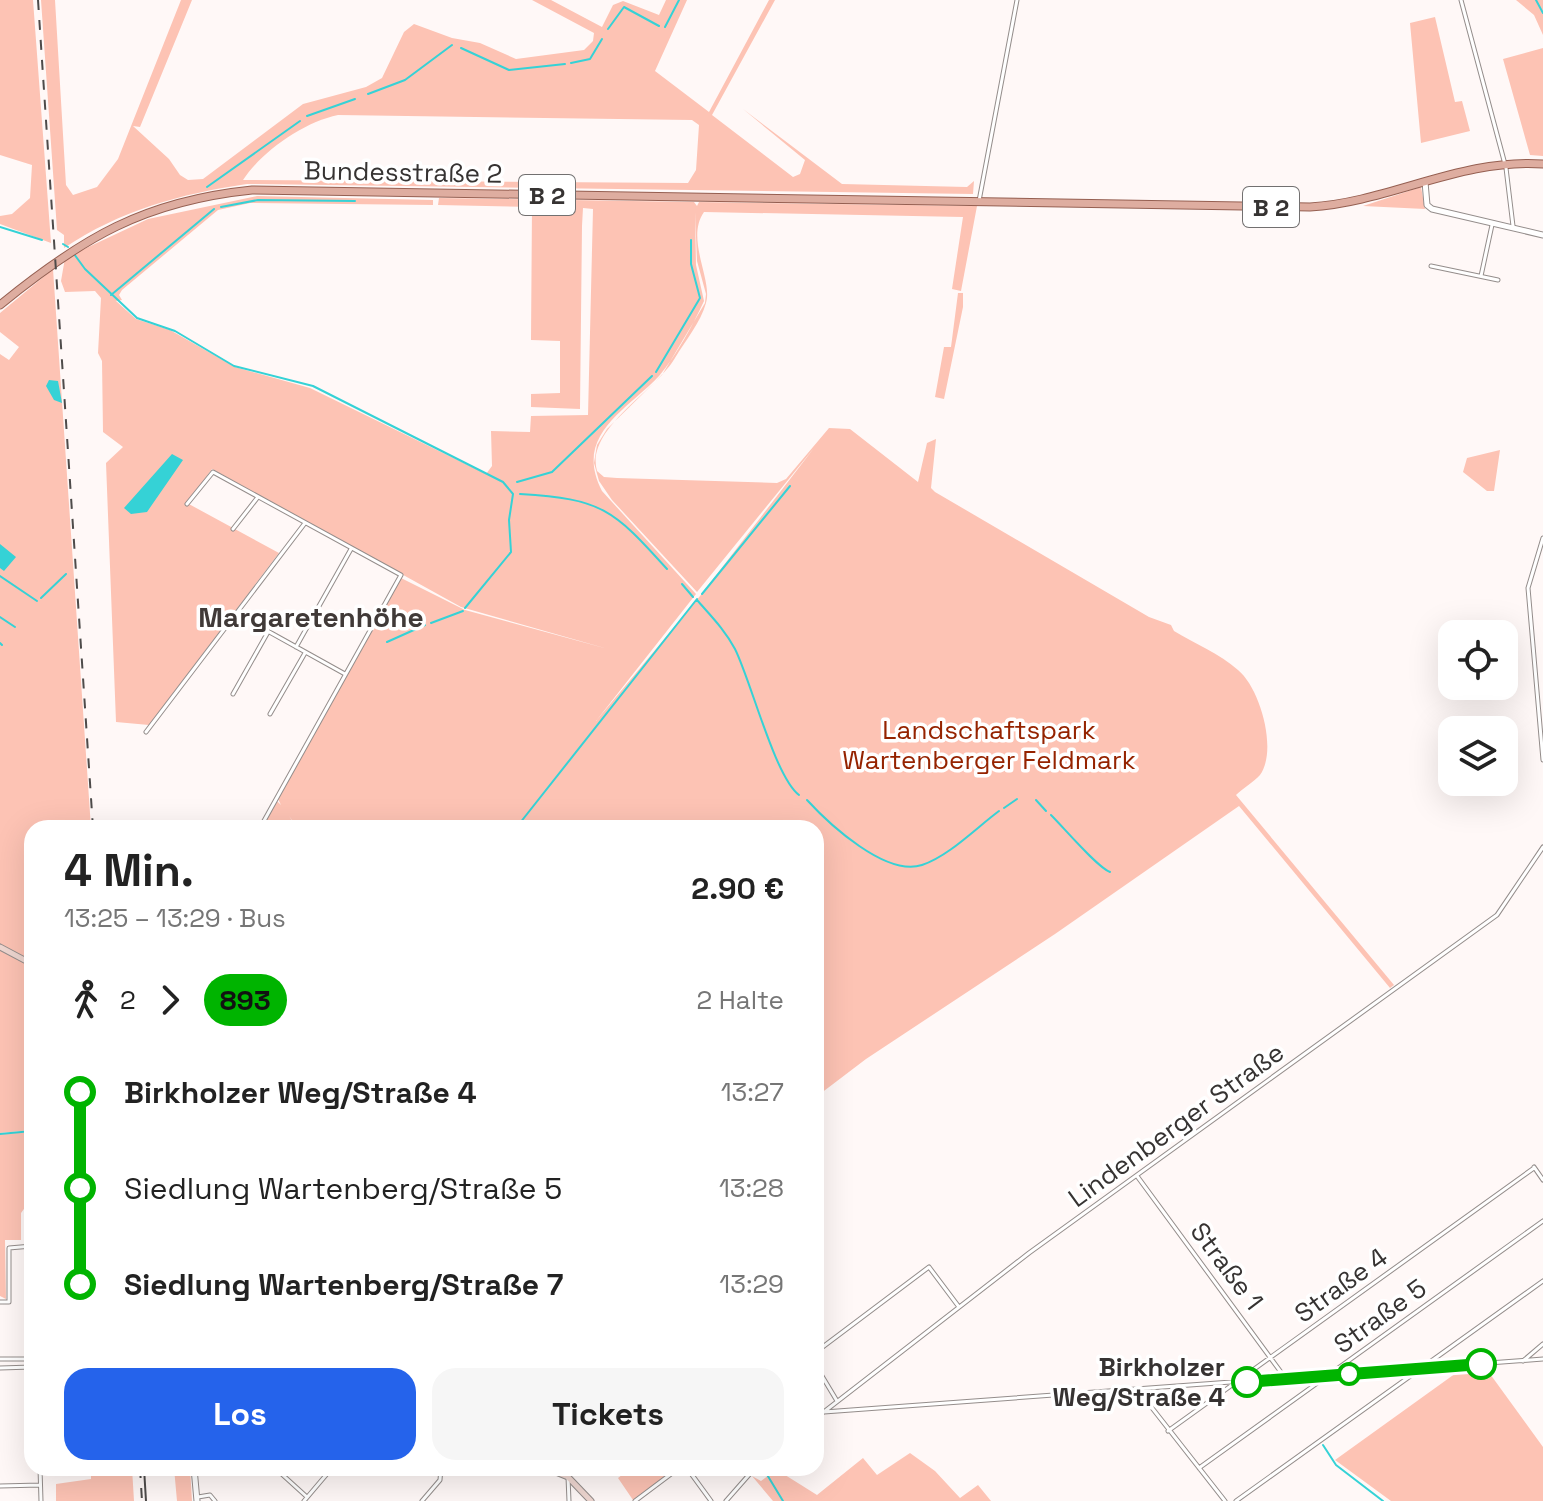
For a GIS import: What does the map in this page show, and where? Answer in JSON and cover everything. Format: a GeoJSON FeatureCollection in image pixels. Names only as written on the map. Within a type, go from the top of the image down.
{"type":"FeatureCollection","features":[{"type":"Feature","properties":{"kind":"main road","name":"B 2"},"geometry":{"type":"LineString","coordinates":[[979,202],[1310,207],[1371,199],[1425,181],[1505,164],[1543,164]]}},
{"type":"Feature","properties":{"kind":"main road","name":"Bundesstraße 2"},"geometry":{"type":"LineString","coordinates":[[0,305],[61,256],[113,226],[162,207],[241,192],[979,202]]}},
{"type":"Feature","properties":{"kind":"main road"},"geometry":{"type":"LineString","coordinates":[[0,947],[24,960]]}},
{"type":"Feature","properties":{"kind":"main road"},"geometry":{"type":"LineString","coordinates":[[568,1477],[591,1501]]}},
{"type":"Feature","properties":{"kind":"street"},"geometry":{"type":"LineString","coordinates":[[979,202],[1017,0]]}},
{"type":"Feature","properties":{"kind":"street"},"geometry":{"type":"LineString","coordinates":[[1461,0],[1505,164],[1513,226]]}},
{"type":"Feature","properties":{"kind":"street"},"geometry":{"type":"LineString","coordinates":[[1425,181],[1430,208],[1543,235]]}},
{"type":"Feature","properties":{"kind":"street"},"geometry":{"type":"LineString","coordinates":[[1481,276],[1492,221]]}},
{"type":"Feature","properties":{"kind":"street"},"geometry":{"type":"LineString","coordinates":[[1431,266],[1498,280]]}},
{"type":"Feature","properties":{"kind":"street"},"geometry":{"type":"LineString","coordinates":[[187,504],[213,472],[401,575],[265,820]]}},
{"type":"Feature","properties":{"kind":"street"},"geometry":{"type":"LineString","coordinates":[[233,529],[258,497]]}},
{"type":"Feature","properties":{"kind":"street"},"geometry":{"type":"LineString","coordinates":[[146,732],[305,523]]}},
{"type":"Feature","properties":{"kind":"street"},"geometry":{"type":"LineString","coordinates":[[1543,538],[1528,588],[1543,760]]}},
{"type":"Feature","properties":{"kind":"street"},"geometry":{"type":"LineString","coordinates":[[296,647],[351,548]]}},
{"type":"Feature","properties":{"kind":"street"},"geometry":{"type":"LineString","coordinates":[[237,614],[347,675]]}},
{"type":"Feature","properties":{"kind":"street"},"geometry":{"type":"LineString","coordinates":[[233,694],[268,632]]}},
{"type":"Feature","properties":{"kind":"street"},"geometry":{"type":"LineString","coordinates":[[270,714],[305,653]]}},
{"type":"Feature","properties":{"kind":"street","name":"Lindenberger Straße"},"geometry":{"type":"LineString","coordinates":[[824,1412],[1137,1175],[1497,915],[1543,848]]}},
{"type":"Feature","properties":{"kind":"street","name":"Straße 4"},"geometry":{"type":"LineString","coordinates":[[1168,1431],[1534,1168],[1543,1180]]}},
{"type":"Feature","properties":{"kind":"street","name":"Straße 1"},"geometry":{"type":"LineString","coordinates":[[1137,1175],[1286,1379]]}},
{"type":"Feature","properties":{"kind":"street","name":"Straße 5"},"geometry":{"type":"LineString","coordinates":[[1199,1468],[1543,1221]]}},
{"type":"Feature","properties":{"kind":"street"},"geometry":{"type":"LineString","coordinates":[[0,1302],[9,1302],[9,1248],[24,1247]]}},
{"type":"Feature","properties":{"kind":"street"},"geometry":{"type":"LineString","coordinates":[[824,1346],[929,1267],[959,1307]]}},
{"type":"Feature","properties":{"kind":"street"},"geometry":{"type":"LineString","coordinates":[[1236,1501],[1543,1281]]}},
{"type":"Feature","properties":{"kind":"street"},"geometry":{"type":"LineString","coordinates":[[1523,1361],[1543,1344]]}},
{"type":"Feature","properties":{"kind":"street"},"geometry":{"type":"LineString","coordinates":[[0,1359],[24,1359]]}},
{"type":"Feature","properties":{"kind":"street"},"geometry":{"type":"LineString","coordinates":[[824,1412],[1543,1359]]}},
{"type":"Feature","properties":{"kind":"street"},"geometry":{"type":"LineString","coordinates":[[0,1368],[24,1367]]}},
{"type":"Feature","properties":{"kind":"street"},"geometry":{"type":"LineString","coordinates":[[824,1381],[838,1413]]}},
{"type":"Feature","properties":{"kind":"street"},"geometry":{"type":"LineString","coordinates":[[1138,1390],[1225,1501]]}},
{"type":"Feature","properties":{"kind":"street"},"geometry":{"type":"LineString","coordinates":[[40,1476],[41,1501]]}},
{"type":"Feature","properties":{"kind":"street"},"geometry":{"type":"LineString","coordinates":[[195,1476],[196,1499],[210,1495],[215,1501]]}},
{"type":"Feature","properties":{"kind":"street"},"geometry":{"type":"LineString","coordinates":[[283,1476],[306,1499],[325,1476]]}},
{"type":"Feature","properties":{"kind":"street"},"geometry":{"type":"LineString","coordinates":[[422,1501],[440,1476]]}},
{"type":"Feature","properties":{"kind":"street"},"geometry":{"type":"LineString","coordinates":[[635,1501],[668,1476]]}},
{"type":"Feature","properties":{"kind":"street"},"geometry":{"type":"LineString","coordinates":[[693,1476],[711,1501]]}},
{"type":"Feature","properties":{"kind":"street"},"geometry":{"type":"LineString","coordinates":[[726,1501],[748,1476]]}},
{"type":"Feature","properties":{"kind":"street"},"geometry":{"type":"LineString","coordinates":[[568,1477],[569,1501]]}},
{"type":"Feature","properties":{"kind":"street"},"geometry":{"type":"LineString","coordinates":[[0,1486],[40,1485]]}},
{"type":"Feature","properties":{"kind":"street"},"geometry":{"type":"LineString","coordinates":[[732,1495],[737,1501]]}},
{"type":"Feature","properties":{"kind":"green space"},"geometry":{"type":"Polygon","coordinates":[[[0,0],[33,0],[51,243],[0,224],[0,216],[12,214],[30,198],[32,165],[0,155],[0,0]]]}},
{"type":"Feature","properties":{"kind":"green space"},"geometry":{"type":"Polygon","coordinates":[[[41,0],[55,0],[66,185],[73,195],[97,187],[118,159],[181,0],[192,0],[140,127],[133,126],[188,180],[203,179],[303,104],[366,87],[382,78],[404,32],[414,24],[452,38],[480,43],[516,59],[584,50],[593,41],[594,33],[532,0],[551,0],[602,27],[613,5],[623,1],[659,15],[666,0],[687,0],[655,71],[709,112],[769,0],[775,0],[712,115],[793,177],[800,174],[805,160],[743,109],[842,184],[967,187],[974,181],[973,194],[247,184],[198,193],[129,214],[64,248],[64,235],[57,230],[41,0]],[[338,115],[311,124],[285,139],[261,159],[243,180],[688,183],[696,170],[699,125],[692,120],[338,115]]]}},
{"type":"Feature","properties":{"kind":"green space"},"geometry":{"type":"Polygon","coordinates":[[[1516,0],[1543,0],[1543,35],[1534,15],[1516,0]]]}},
{"type":"Feature","properties":{"kind":"green space"},"geometry":{"type":"Polygon","coordinates":[[[1435,17],[1455,102],[1462,101],[1470,131],[1421,143],[1410,23],[1435,17]]]}},
{"type":"Feature","properties":{"kind":"green space"},"geometry":{"type":"Polygon","coordinates":[[[1543,48],[1543,156],[1530,155],[1503,59],[1543,48]]]}},
{"type":"Feature","properties":{"kind":"green space"},"geometry":{"type":"Polygon","coordinates":[[[1421,187],[1425,209],[1363,206],[1421,187]]]}},
{"type":"Feature","properties":{"kind":"green space","name":"Landschaftspark Wartenberger Feldmark"},"geometry":{"type":"Polygon","coordinates":[[[257,196],[433,200],[433,205],[250,203],[218,210],[122,290],[119,295],[122,300],[116,301],[136,319],[170,330],[235,367],[310,388],[486,474],[492,466],[491,431],[530,432],[531,416],[588,415],[593,209],[583,208],[580,409],[531,407],[531,394],[560,393],[560,341],[531,340],[532,207],[438,205],[439,198],[694,202],[697,206],[699,202],[977,206],[961,291],[952,289],[963,217],[704,212],[697,234],[706,283],[707,294],[704,310],[666,371],[663,374],[670,361],[659,376],[607,426],[597,445],[611,425],[596,455],[597,471],[604,477],[617,478],[777,483],[786,479],[829,428],[850,429],[918,482],[927,443],[936,439],[931,488],[935,492],[1149,617],[1171,625],[1174,631],[1223,659],[1246,679],[1264,720],[1267,751],[1260,775],[1236,795],[1394,985],[1390,988],[1239,806],[1055,934],[866,1059],[824,1091],[824,820],[292,820],[289,816],[292,820],[266,820],[277,801],[281,805],[278,799],[401,578],[465,610],[608,649],[461,607],[212,469],[187,503],[279,553],[149,725],[116,722],[106,463],[123,447],[103,432],[102,361],[98,353],[101,298],[95,291],[65,292],[61,281],[65,258],[148,219],[257,196]],[[695,212],[696,265],[704,301],[694,322],[705,303],[706,294],[697,261],[695,212]],[[814,448],[697,592],[612,500],[599,481],[594,465],[602,491],[696,594],[596,721],[700,596],[814,448]]]}},
{"type":"Feature","properties":{"kind":"green space"},"geometry":{"type":"Polygon","coordinates":[[[53,269],[90,820],[24,820],[24,1131],[0,1133],[0,354],[9,360],[19,347],[0,332],[0,313],[53,269]]]}},
{"type":"Feature","properties":{"kind":"green space"},"geometry":{"type":"Polygon","coordinates":[[[958,293],[963,293],[963,307],[944,399],[935,397],[944,347],[951,347],[958,293]]]}},
{"type":"Feature","properties":{"kind":"green space"},"geometry":{"type":"Polygon","coordinates":[[[1500,450],[1494,491],[1487,491],[1463,472],[1467,458],[1500,450]]]}},
{"type":"Feature","properties":{"kind":"green space"},"geometry":{"type":"Polygon","coordinates":[[[24,1132],[21,1240],[5,1240],[6,1299],[0,1296],[0,1134],[24,1132]]]}},
{"type":"Feature","properties":{"kind":"green space"},"geometry":{"type":"Polygon","coordinates":[[[1485,1367],[1543,1447],[1543,1501],[1391,1501],[1335,1460],[1463,1368],[1485,1367]]]}},
{"type":"Feature","properties":{"kind":"green space"},"geometry":{"type":"Polygon","coordinates":[[[910,1453],[935,1471],[960,1498],[978,1485],[991,1501],[773,1501],[752,1476],[761,1481],[768,1476],[787,1476],[817,1495],[863,1458],[877,1475],[910,1453]]]}},
{"type":"Feature","properties":{"kind":"green space"},"geometry":{"type":"Polygon","coordinates":[[[91,1476],[132,1476],[134,1501],[56,1501],[56,1484],[91,1479],[91,1476]]]}},
{"type":"Feature","properties":{"kind":"green space"},"geometry":{"type":"Polygon","coordinates":[[[175,1476],[190,1476],[192,1501],[177,1501],[175,1476]]]}},
{"type":"Feature","properties":{"kind":"green space"},"geometry":{"type":"Polygon","coordinates":[[[621,1476],[665,1476],[633,1500],[618,1478],[621,1476]]]}},
{"type":"Feature","properties":{"kind":"water"},"geometry":{"type":"Polygon","coordinates":[[[49,380],[58,381],[62,403],[54,400],[46,386],[49,380]]]}},
{"type":"Feature","properties":{"kind":"water"},"geometry":{"type":"Polygon","coordinates":[[[172,454],[183,460],[147,512],[131,514],[124,508],[172,454]]]}},
{"type":"Feature","properties":{"kind":"water"},"geometry":{"type":"Polygon","coordinates":[[[0,544],[16,557],[4,571],[0,568],[0,544]]]}},
{"type":"Feature","properties":{"kind":"waterway"},"geometry":{"type":"LineString","coordinates":[[665,27],[679,0]]}},
{"type":"Feature","properties":{"kind":"waterway"},"geometry":{"type":"LineString","coordinates":[[1536,0],[1543,13]]}},
{"type":"Feature","properties":{"kind":"waterway"},"geometry":{"type":"LineString","coordinates":[[608,29],[624,7],[659,26]]}},
{"type":"Feature","properties":{"kind":"waterway"},"geometry":{"type":"LineString","coordinates":[[571,63],[590,59],[602,39]]}},
{"type":"Feature","properties":{"kind":"waterway"},"geometry":{"type":"LineString","coordinates":[[368,94],[405,80],[452,45]]}},
{"type":"Feature","properties":{"kind":"waterway"},"geometry":{"type":"LineString","coordinates":[[461,48],[509,70],[565,64]]}},
{"type":"Feature","properties":{"kind":"waterway"},"geometry":{"type":"LineString","coordinates":[[307,116],[355,99]]}},
{"type":"Feature","properties":{"kind":"waterway"},"geometry":{"type":"LineString","coordinates":[[207,187],[300,121]]}},
{"type":"Feature","properties":{"kind":"waterway"},"geometry":{"type":"LineString","coordinates":[[221,207],[258,200],[355,201]]}},
{"type":"Feature","properties":{"kind":"waterway"},"geometry":{"type":"LineString","coordinates":[[111,295],[214,209]]}},
{"type":"Feature","properties":{"kind":"waterway"},"geometry":{"type":"LineString","coordinates":[[0,227],[42,240]]}},
{"type":"Feature","properties":{"kind":"waterway"},"geometry":{"type":"LineString","coordinates":[[656,372],[700,298],[691,264],[691,240]]}},
{"type":"Feature","properties":{"kind":"waterway"},"geometry":{"type":"LineString","coordinates":[[63,244],[68,247]]}},
{"type":"Feature","properties":{"kind":"waterway"},"geometry":{"type":"LineString","coordinates":[[74,254],[85,269],[137,318],[175,331],[234,366],[313,386],[503,482],[513,494],[509,520],[511,552],[465,608]]}},
{"type":"Feature","properties":{"kind":"waterway"},"geometry":{"type":"LineString","coordinates":[[517,482],[552,472],[652,376]]}},
{"type":"Feature","properties":{"kind":"waterway"},"geometry":{"type":"LineString","coordinates":[[702,594],[790,486]]}},
{"type":"Feature","properties":{"kind":"waterway"},"geometry":{"type":"LineString","coordinates":[[520,494],[570,499],[604,511],[633,533],[667,569]]}},
{"type":"Feature","properties":{"kind":"waterway"},"geometry":{"type":"LineString","coordinates":[[41,598],[66,574]]}},
{"type":"Feature","properties":{"kind":"waterway"},"geometry":{"type":"LineString","coordinates":[[0,576],[37,601]]}},
{"type":"Feature","properties":{"kind":"waterway"},"geometry":{"type":"LineString","coordinates":[[682,584],[693,597]]}},
{"type":"Feature","properties":{"kind":"waterway"},"geometry":{"type":"LineString","coordinates":[[522,820],[697,599]]}},
{"type":"Feature","properties":{"kind":"waterway"},"geometry":{"type":"LineString","coordinates":[[697,600],[735,649],[772,749],[790,785],[799,795]]}},
{"type":"Feature","properties":{"kind":"waterway"},"geometry":{"type":"LineString","coordinates":[[431,623],[463,611]]}},
{"type":"Feature","properties":{"kind":"waterway"},"geometry":{"type":"LineString","coordinates":[[0,617],[15,627]]}},
{"type":"Feature","properties":{"kind":"waterway"},"geometry":{"type":"LineString","coordinates":[[387,642],[425,625]]}},
{"type":"Feature","properties":{"kind":"waterway"},"geometry":{"type":"LineString","coordinates":[[1004,808],[1017,799]]}},
{"type":"Feature","properties":{"kind":"waterway"},"geometry":{"type":"LineString","coordinates":[[807,800],[859,846],[892,863],[908,867],[922,865],[942,855],[999,811]]}},
{"type":"Feature","properties":{"kind":"waterway"},"geometry":{"type":"LineString","coordinates":[[1036,800],[1046,811]]}},
{"type":"Feature","properties":{"kind":"waterway"},"geometry":{"type":"LineString","coordinates":[[1051,815],[1110,872]]}},
{"type":"Feature","properties":{"kind":"waterway"},"geometry":{"type":"LineString","coordinates":[[0,1134],[24,1132]]}},
{"type":"Feature","properties":{"kind":"waterway"},"geometry":{"type":"LineString","coordinates":[[1323,1445],[1336,1465],[1383,1501]]}},
{"type":"Feature","properties":{"kind":"waterway"},"geometry":{"type":"LineString","coordinates":[[768,1476],[783,1501]]}},
{"type":"Feature","properties":{"kind":"tram line"},"geometry":{"type":"LineString","coordinates":[[144,1476],[146,1501]]}},
{"type":"Feature","properties":{"kind":"railway"},"geometry":{"type":"LineString","coordinates":[[38,0],[92,820]]}},
{"type":"Feature","properties":{"kind":"railway"},"geometry":{"type":"LineString","coordinates":[[140,1476],[142,1501]]}},
{"type":"Feature","properties":{"kind":"bus line","name":"893"},"geometry":{"type":"LineString","coordinates":[[1247,1382],[1481,1364]]}},
{"type":"Feature","properties":{"kind":"place","name":"Birkholzer Weg/Straße 4"},"geometry":{"type":"Point","coordinates":[1247,1382]}},
{"type":"Feature","properties":{"kind":"district","name":"Margaretenhöhe"},"geometry":{"type":"Point","coordinates":[311,617]}}]}
